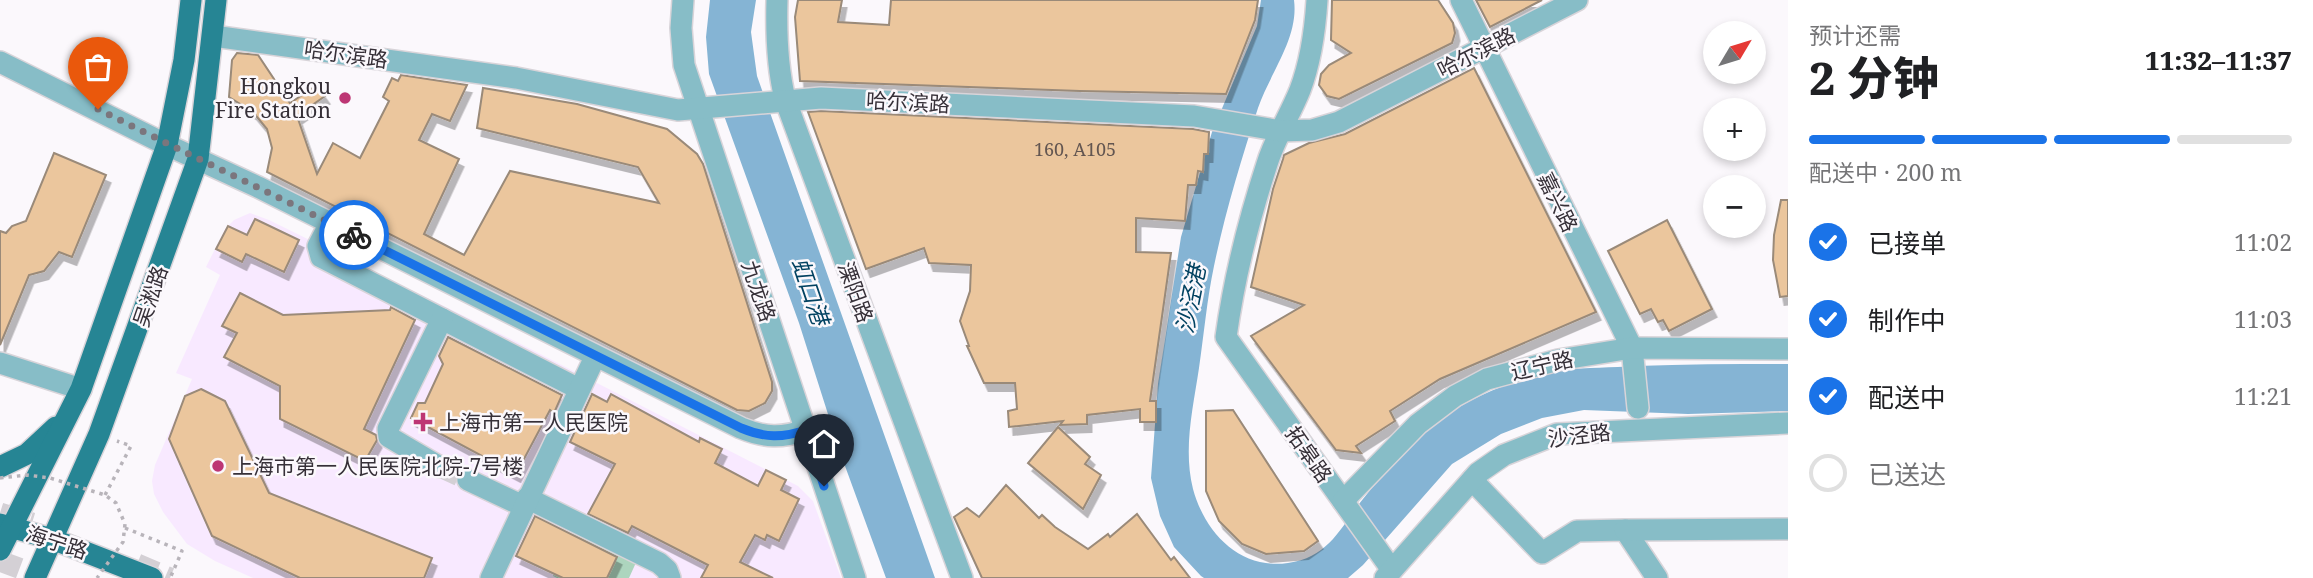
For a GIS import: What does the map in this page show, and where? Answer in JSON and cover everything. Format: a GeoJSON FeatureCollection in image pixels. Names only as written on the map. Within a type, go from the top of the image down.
{"type":"FeatureCollection","features":[{"type":"Feature","properties":{"kind":"main road","name":"吴淞路"},"geometry":{"type":"LineString","coordinates":[[0,551],[6,525],[77,398],[167,145],[184,60],[191,0]]}},
{"type":"Feature","properties":{"kind":"main road","name":"吴淞路"},"geometry":{"type":"LineString","coordinates":[[35,578],[99,434],[198,159],[216,0]]}},
{"type":"Feature","properties":{"kind":"main road"},"geometry":{"type":"LineString","coordinates":[[0,467],[27,454],[48,437],[77,398]]}},
{"type":"Feature","properties":{"kind":"main road","name":"海宁路"},"geometry":{"type":"LineString","coordinates":[[6,525],[52,539],[152,578]]}},
{"type":"Feature","properties":{"kind":"street","name":"九龙路"},"geometry":{"type":"LineString","coordinates":[[683,0],[681,28],[684,65],[708,108],[806,430],[855,578]]}},
{"type":"Feature","properties":{"kind":"street","name":"溧阳路"},"geometry":{"type":"LineString","coordinates":[[777,0],[778,100],[962,578]]}},
{"type":"Feature","properties":{"kind":"street"},"geometry":{"type":"LineString","coordinates":[[1271,130],[1300,89],[1313,43],[1317,0]]}},
{"type":"Feature","properties":{"kind":"street","name":"嘉兴路"},"geometry":{"type":"LineString","coordinates":[[1461,0],[1633,356],[1638,408]]}},
{"type":"Feature","properties":{"kind":"street","name":"哈尔滨路"},"geometry":{"type":"LineString","coordinates":[[213,36],[503,75],[657,107],[708,108],[821,97],[1194,116],[1271,130],[1312,130],[1339,122],[1577,0]]}},
{"type":"Feature","properties":{"kind":"street"},"geometry":{"type":"LineString","coordinates":[[0,62],[752,433],[787,437],[806,430]]}},
{"type":"Feature","properties":{"kind":"street","name":"拓皋路"},"geometry":{"type":"LineString","coordinates":[[1271,130],[1267,164],[1236,284],[1226,337],[1348,509],[1386,568]]}},
{"type":"Feature","properties":{"kind":"street"},"geometry":{"type":"LineString","coordinates":[[330,223],[318,246],[321,257],[579,390]]}},
{"type":"Feature","properties":{"kind":"street"},"geometry":{"type":"LineString","coordinates":[[440,467],[389,437],[388,429],[442,319]]}},
{"type":"Feature","properties":{"kind":"street","name":"辽宁路"},"geometry":{"type":"LineString","coordinates":[[1348,509],[1418,424],[1437,408],[1487,379],[1531,366],[1633,356],[1788,349]]}},
{"type":"Feature","properties":{"kind":"street"},"geometry":{"type":"LineString","coordinates":[[491,578],[595,357]]}},
{"type":"Feature","properties":{"kind":"street"},"geometry":{"type":"LineString","coordinates":[[0,363],[77,398]]}},
{"type":"Feature","properties":{"kind":"street","name":"沙泾路"},"geometry":{"type":"LineString","coordinates":[[1386,568],[1472,480],[1504,455],[1557,434],[1788,423]]}},
{"type":"Feature","properties":{"kind":"street"},"geometry":{"type":"LineString","coordinates":[[468,480],[525,502],[660,573]]}},
{"type":"Feature","properties":{"kind":"street"},"geometry":{"type":"LineString","coordinates":[[1472,480],[1542,553],[1577,531],[1788,529]]}},
{"type":"Feature","properties":{"kind":"street"},"geometry":{"type":"LineString","coordinates":[[1625,530],[1657,578]]}},
{"type":"Feature","properties":{"kind":"path"},"geometry":{"type":"LineString","coordinates":[[99,434],[131,446],[105,495]]}},
{"type":"Feature","properties":{"kind":"path"},"geometry":{"type":"LineString","coordinates":[[0,478],[27,475],[50,478],[105,495],[116,503],[123,516],[123,542],[97,578]]}},
{"type":"Feature","properties":{"kind":"path"},"geometry":{"type":"LineString","coordinates":[[125,528],[182,551],[170,578]]}},
{"type":"Feature","properties":{"kind":"shaded area","name":"上海市第一人民医院"},"geometry":{"type":"Polygon","coordinates":[[[250,213],[509,338],[798,486],[813,501],[841,578],[253,578],[215,561],[187,544],[163,512],[154,494],[152,481],[155,465],[192,379],[176,373],[220,275],[206,267],[225,229],[234,220],[250,213]]]}},
{"type":"Feature","properties":{"kind":"green space"},"geometry":{"type":"Polygon","coordinates":[[[576,526],[639,556],[629,578],[553,576],[576,526]]]}},
{"type":"Feature","properties":{"kind":"water","name":"虹口港"},"geometry":{"type":"Polygon","coordinates":[[[710,0],[756,0],[751,32],[757,76],[935,578],[886,578],[841,455],[799,323],[709,74],[706,37],[710,0]]]}},
{"type":"Feature","properties":{"kind":"water","name":"沙泾港"},"geometry":{"type":"Polygon","coordinates":[[[1261,0],[1294,0],[1292,28],[1258,108],[1223,226],[1209,291],[1189,444],[1190,474],[1199,505],[1206,520],[1227,545],[1255,561],[1271,564],[1303,560],[1315,554],[1335,537],[1393,465],[1440,420],[1483,395],[1547,373],[1636,366],[1788,364],[1788,411],[1688,414],[1584,410],[1542,418],[1501,434],[1452,464],[1363,565],[1348,578],[1201,576],[1174,547],[1160,516],[1151,478],[1158,384],[1181,237],[1212,132],[1257,26],[1261,0]]]}},
{"type":"Feature","properties":{"kind":"building"},"geometry":{"type":"Polygon","coordinates":[[[798,0],[842,0],[838,22],[889,25],[891,0],[1258,0],[1255,20],[1226,94],[800,81],[795,17],[798,0]]]}},
{"type":"Feature","properties":{"kind":"building"},"geometry":{"type":"Polygon","coordinates":[[[1332,0],[1438,0],[1453,23],[1455,33],[1452,43],[1339,99],[1327,96],[1319,85],[1321,74],[1329,65],[1351,53],[1331,40],[1332,0]]]}},
{"type":"Feature","properties":{"kind":"building"},"geometry":{"type":"Polygon","coordinates":[[[1476,0],[1542,0],[1490,27],[1476,0]]]}},
{"type":"Feature","properties":{"kind":"building"},"geometry":{"type":"Polygon","coordinates":[[[237,53],[258,55],[290,103],[317,85],[325,96],[297,116],[317,174],[333,143],[360,158],[389,101],[383,97],[392,78],[398,81],[401,75],[467,85],[450,121],[432,114],[419,140],[459,159],[424,234],[464,255],[510,171],[659,203],[638,167],[477,128],[483,88],[577,104],[667,129],[697,154],[703,164],[772,382],[772,391],[765,403],[749,411],[737,410],[267,172],[272,148],[267,129],[253,112],[229,97],[232,60],[237,53]]]}},
{"type":"Feature","properties":{"kind":"building"},"geometry":{"type":"Polygon","coordinates":[[[1474,68],[1596,312],[1440,379],[1390,411],[1395,421],[1356,446],[1361,453],[1336,450],[1251,336],[1304,305],[1251,287],[1273,189],[1284,155],[1309,143],[1345,134],[1474,68]]]}},
{"type":"Feature","properties":{"kind":"building"},"geometry":{"type":"Polygon","coordinates":[[[808,112],[1193,129],[1209,132],[1208,154],[1204,154],[1203,172],[1198,171],[1196,185],[1188,185],[1185,221],[1136,218],[1136,252],[1171,253],[1150,401],[1156,401],[1156,422],[1140,422],[1140,409],[1087,415],[1087,424],[1060,425],[1063,421],[1009,427],[1008,411],[1017,409],[1015,383],[984,383],[967,346],[960,321],[970,291],[971,265],[929,263],[924,248],[866,269],[808,112]]]}},
{"type":"Feature","properties":{"kind":"building"},"geometry":{"type":"Polygon","coordinates":[[[54,153],[106,175],[72,257],[59,252],[44,271],[29,275],[0,345],[0,231],[6,233],[12,226],[26,221],[54,153]]]}},
{"type":"Feature","properties":{"kind":"building"},"geometry":{"type":"Polygon","coordinates":[[[1781,200],[1788,200],[1788,296],[1780,297],[1773,260],[1774,235],[1781,200]]]}},
{"type":"Feature","properties":{"kind":"building"},"geometry":{"type":"Polygon","coordinates":[[[255,219],[299,240],[284,272],[246,254],[242,262],[216,249],[228,226],[247,235],[255,219]]]}},
{"type":"Feature","properties":{"kind":"building"},"geometry":{"type":"Polygon","coordinates":[[[1667,220],[1712,309],[1669,331],[1663,320],[1658,322],[1651,309],[1640,314],[1608,251],[1667,220]]]}},
{"type":"Feature","properties":{"kind":"building"},"geometry":{"type":"Polygon","coordinates":[[[240,293],[283,315],[390,310],[391,307],[415,320],[364,429],[376,435],[377,440],[365,461],[280,419],[280,386],[224,357],[237,333],[222,326],[240,293]]]}},
{"type":"Feature","properties":{"kind":"building"},"geometry":{"type":"Polygon","coordinates":[[[448,337],[562,395],[554,413],[550,410],[516,474],[411,418],[418,403],[425,403],[443,364],[439,356],[448,337]]]}},
{"type":"Feature","properties":{"kind":"building","name":"上海市第一人民医院北院-7号楼"},"geometry":{"type":"Polygon","coordinates":[[[201,389],[225,401],[269,493],[432,558],[424,578],[300,578],[212,536],[169,439],[185,396],[201,389]]]}},
{"type":"Feature","properties":{"kind":"building"},"geometry":{"type":"Polygon","coordinates":[[[592,394],[607,402],[611,394],[699,442],[700,438],[722,449],[715,463],[758,486],[766,470],[786,480],[781,490],[799,499],[779,541],[767,535],[765,540],[755,535],[740,562],[773,578],[701,578],[708,565],[632,526],[628,533],[588,514],[615,464],[570,442],[592,394]]]}},
{"type":"Feature","properties":{"kind":"building"},"geometry":{"type":"Polygon","coordinates":[[[1233,410],[1318,541],[1304,551],[1266,554],[1242,544],[1219,521],[1206,491],[1206,411],[1233,410]]]}},
{"type":"Feature","properties":{"kind":"building"},"geometry":{"type":"Polygon","coordinates":[[[1058,427],[1090,457],[1085,464],[1101,475],[1083,509],[1028,463],[1058,427]]]}},
{"type":"Feature","properties":{"kind":"building"},"geometry":{"type":"Polygon","coordinates":[[[1006,485],[1039,518],[1042,515],[1088,549],[1108,534],[1110,537],[1137,514],[1171,560],[1174,557],[1190,578],[982,578],[954,517],[967,508],[979,517],[1006,485]]]}},
{"type":"Feature","properties":{"kind":"building"},"geometry":{"type":"Polygon","coordinates":[[[535,516],[617,557],[607,578],[563,578],[516,556],[535,516]]]}},
{"type":"Feature","properties":{"kind":"tunnel"},"geometry":{"type":"LineString","coordinates":[[440,467],[468,480]]}},
{"type":"Feature","properties":{"kind":"tunnel"},"geometry":{"type":"LineString","coordinates":[[0,513],[32,523]]}},
{"type":"Feature","properties":{"kind":"tunnel"},"geometry":{"type":"LineString","coordinates":[[0,561],[45,578]]}},
{"type":"Feature","properties":{"kind":"tunnel"},"geometry":{"type":"LineString","coordinates":[[137,564],[170,578]]}},
{"type":"Feature","properties":{"kind":"way so far"},"geometry":{"type":"LineString","coordinates":[[98,109],[354,235]]}},
{"type":"Feature","properties":{"kind":"place","name":"Hongkou Fire Station"},"geometry":{"type":"Point","coordinates":[345,98]}},
{"type":"Feature","properties":{"kind":"place","name":"上海市第一人民医院"},"geometry":{"type":"Point","coordinates":[423,422]}},
{"type":"Feature","properties":{"kind":"place","name":"上海市第一人民医院北院-7号楼"},"geometry":{"type":"Point","coordinates":[218,466]}},
{"type":"Feature","properties":{"kind":"route"},"geometry":{"type":"LineString","coordinates":[[354,235],[741,428],[771,437],[787,437],[806,430],[824,486]]}}]}
